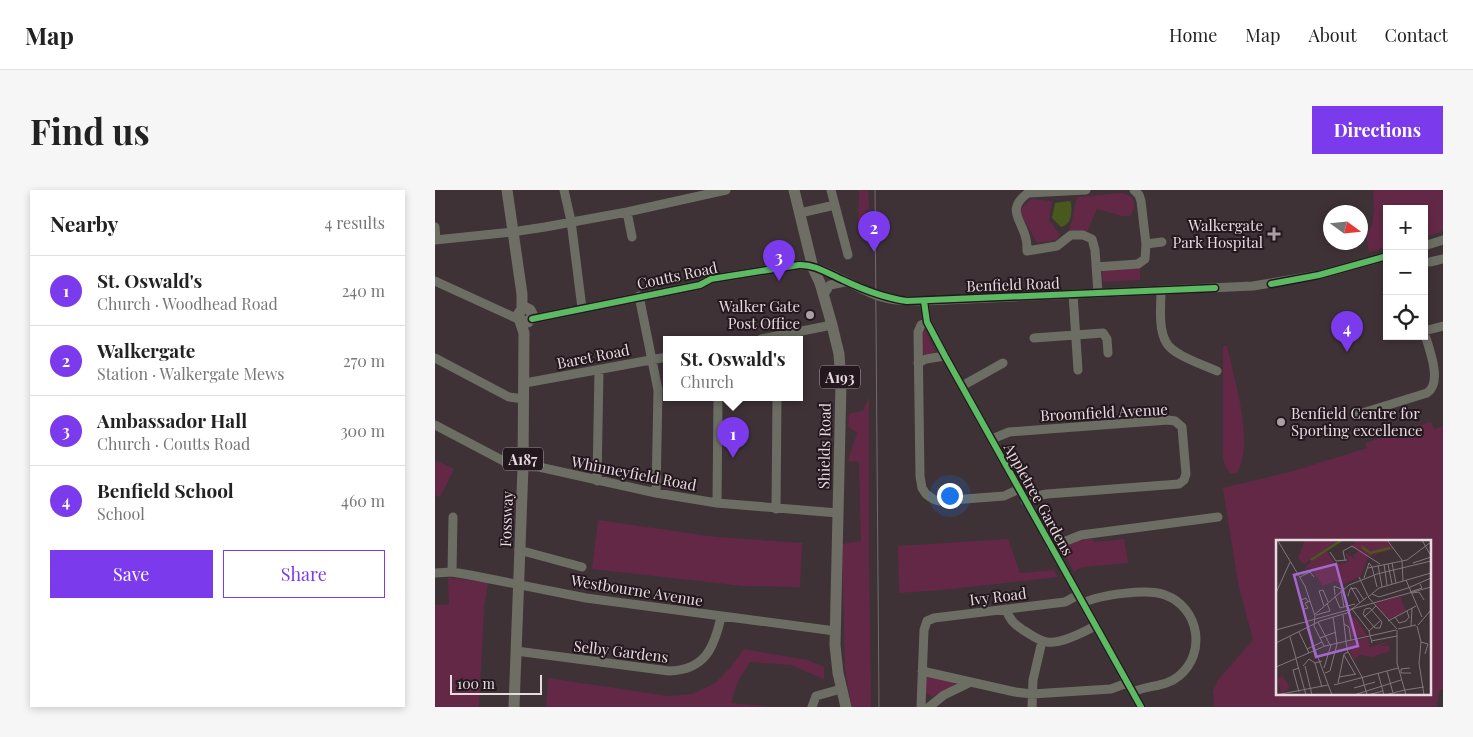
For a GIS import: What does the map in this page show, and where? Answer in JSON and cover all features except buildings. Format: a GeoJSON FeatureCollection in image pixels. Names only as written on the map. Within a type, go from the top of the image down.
{"type":"FeatureCollection","features":[{"type":"Feature","properties":{"kind":"main road","name":"Fossway"},"geometry":{"type":"LineString","coordinates":[[507,190],[522,294],[528,315],[524,333],[523,466],[514,707]]}},
{"type":"Feature","properties":{"kind":"main road","name":"Shields Road"},"geometry":{"type":"LineString","coordinates":[[794,190],[839,354],[841,383],[835,631],[836,657],[846,707]]}},
{"type":"Feature","properties":{"kind":"street"},"geometry":{"type":"LineString","coordinates":[[564,190],[571,221],[582,308]]}},
{"type":"Feature","properties":{"kind":"street"},"geometry":{"type":"LineString","coordinates":[[435,227],[436,240],[512,232],[627,212],[726,190]]}},
{"type":"Feature","properties":{"kind":"street"},"geometry":{"type":"LineString","coordinates":[[831,190],[848,255]]}},
{"type":"Feature","properties":{"kind":"street"},"geometry":{"type":"LineString","coordinates":[[1086,190],[1028,193],[1017,204],[1016,212],[1017,219],[1026,238],[1027,251],[1057,246],[1071,235],[1087,236],[1091,239],[1094,245],[1098,293]]}},
{"type":"Feature","properties":{"kind":"street"},"geometry":{"type":"LineString","coordinates":[[1096,267],[1134,265],[1142,263],[1146,257],[1141,201],[1139,195],[1134,190]]}},
{"type":"Feature","properties":{"kind":"street"},"geometry":{"type":"LineString","coordinates":[[800,213],[835,205]]}},
{"type":"Feature","properties":{"kind":"street"},"geometry":{"type":"LineString","coordinates":[[627,212],[632,237]]}},
{"type":"Feature","properties":{"kind":"street"},"geometry":{"type":"LineString","coordinates":[[1428,245],[1443,240]]}},
{"type":"Feature","properties":{"kind":"street"},"geometry":{"type":"LineString","coordinates":[[1146,244],[1162,242]]}},
{"type":"Feature","properties":{"kind":"street","name":"Benfield Road"},"geometry":{"type":"LineString","coordinates":[[815,268],[883,297],[907,301],[924,301],[1253,286],[1326,274],[1383,257]]}},
{"type":"Feature","properties":{"kind":"street"},"geometry":{"type":"LineString","coordinates":[[1430,262],[1443,259]]}},
{"type":"Feature","properties":{"kind":"street","name":"Coutts Road"},"geometry":{"type":"LineString","coordinates":[[528,315],[582,308],[700,284],[711,279],[799,265],[815,268]]}},
{"type":"Feature","properties":{"kind":"street"},"geometry":{"type":"LineString","coordinates":[[435,281],[507,312],[528,315]]}},
{"type":"Feature","properties":{"kind":"street"},"geometry":{"type":"LineString","coordinates":[[823,296],[830,285],[846,282]]}},
{"type":"Feature","properties":{"kind":"street"},"geometry":{"type":"LineString","coordinates":[[1161,291],[1162,327],[1167,344],[1178,353],[1212,371]]}},
{"type":"Feature","properties":{"kind":"street"},"geometry":{"type":"LineString","coordinates":[[1073,294],[1078,370]]}},
{"type":"Feature","properties":{"kind":"street"},"geometry":{"type":"LineString","coordinates":[[639,296],[659,390],[656,494]]}},
{"type":"Feature","properties":{"kind":"street","name":"Appletree Gardens"},"geometry":{"type":"LineString","coordinates":[[924,301],[927,322],[945,356],[1141,707]]}},
{"type":"Feature","properties":{"kind":"street"},"geometry":{"type":"LineString","coordinates":[[927,322],[921,325],[918,330],[920,480],[922,488],[933,499],[943,501],[1004,496],[1019,489]]}},
{"type":"Feature","properties":{"kind":"street"},"geometry":{"type":"LineString","coordinates":[[785,336],[832,325]]}},
{"type":"Feature","properties":{"kind":"street"},"geometry":{"type":"LineString","coordinates":[[1428,331],[1443,326]]}},
{"type":"Feature","properties":{"kind":"street"},"geometry":{"type":"LineString","coordinates":[[1034,338],[1101,333],[1105,334],[1108,353]]}},
{"type":"Feature","properties":{"kind":"street"},"geometry":{"type":"LineString","coordinates":[[1359,414],[1427,393],[1433,389],[1436,384],[1436,374],[1426,340]]}},
{"type":"Feature","properties":{"kind":"street"},"geometry":{"type":"LineString","coordinates":[[918,364],[926,359],[945,356]]}},
{"type":"Feature","properties":{"kind":"street"},"geometry":{"type":"LineString","coordinates":[[435,358],[509,397],[524,399]]}},
{"type":"Feature","properties":{"kind":"street","name":"Baret Road"},"geometry":{"type":"LineString","coordinates":[[525,383],[663,358]]}},
{"type":"Feature","properties":{"kind":"street"},"geometry":{"type":"LineString","coordinates":[[962,386],[1003,363]]}},
{"type":"Feature","properties":{"kind":"street"},"geometry":{"type":"LineString","coordinates":[[597,482],[599,370]]}},
{"type":"Feature","properties":{"kind":"street"},"geometry":{"type":"LineString","coordinates":[[717,503],[718,401]]}},
{"type":"Feature","properties":{"kind":"street"},"geometry":{"type":"LineString","coordinates":[[776,508],[777,401]]}},
{"type":"Feature","properties":{"kind":"street","name":"Broomfield Avenue"},"geometry":{"type":"LineString","coordinates":[[992,439],[1009,432],[1168,420],[1177,422],[1182,427],[1186,474],[1179,484],[1047,494],[1025,501]]}},
{"type":"Feature","properties":{"kind":"street","name":"Whinneyfield Road"},"geometry":{"type":"LineString","coordinates":[[435,425],[513,466],[539,467],[597,482],[656,494],[717,503],[838,513]]}},
{"type":"Feature","properties":{"kind":"street"},"geometry":{"type":"LineString","coordinates":[[452,572],[453,517]]}},
{"type":"Feature","properties":{"kind":"street"},"geometry":{"type":"LineString","coordinates":[[1051,547],[1081,535],[1166,529],[1218,517]]}},
{"type":"Feature","properties":{"kind":"street"},"geometry":{"type":"LineString","coordinates":[[519,550],[582,567]]}},
{"type":"Feature","properties":{"kind":"street","name":"Westbourne Avenue"},"geometry":{"type":"LineString","coordinates":[[435,573],[452,572],[586,598],[835,631]]}},
{"type":"Feature","properties":{"kind":"street","name":"Ivy Road"},"geometry":{"type":"LineString","coordinates":[[922,671],[924,626],[927,621],[934,618],[1099,597],[1153,592],[1168,596],[1177,601],[1189,614],[1194,625],[1196,641],[1194,654],[1185,670],[1169,682],[1133,692]]}},
{"type":"Feature","properties":{"kind":"street"},"geometry":{"type":"LineString","coordinates":[[1006,609],[1013,622],[1041,641],[1055,642],[1095,626]]}},
{"type":"Feature","properties":{"kind":"street","name":"Selby Gardens"},"geometry":{"type":"LineString","coordinates":[[516,652],[680,671],[706,657],[714,645],[721,617]]}},
{"type":"Feature","properties":{"kind":"street"},"geometry":{"type":"LineString","coordinates":[[1032,707],[1031,694],[1041,641]]}},
{"type":"Feature","properties":{"kind":"street"},"geometry":{"type":"LineString","coordinates":[[921,707],[922,671],[1031,694],[1111,689],[1127,683]]}},
{"type":"Feature","properties":{"kind":"street"},"geometry":{"type":"LineString","coordinates":[[929,707],[943,694],[971,682]]}},
{"type":"Feature","properties":{"kind":"street"},"geometry":{"type":"LineString","coordinates":[[813,707],[816,696],[841,689]]}},
{"type":"Feature","properties":{"kind":"shaded area"},"geometry":{"type":"Polygon","coordinates":[[[859,190],[868,190],[869,209],[865,210],[865,223],[858,224],[859,190]]]}},
{"type":"Feature","properties":{"kind":"shaded area"},"geometry":{"type":"Polygon","coordinates":[[[1373,190],[1443,190],[1443,231],[1428,236],[1428,205],[1383,205],[1383,248],[1369,252],[1368,232],[1373,220],[1373,190]]]}},
{"type":"Feature","properties":{"kind":"shaded area"},"geometry":{"type":"Polygon","coordinates":[[[1121,193],[1132,198],[1134,208],[1130,216],[1122,216],[1097,209],[1087,232],[1069,230],[1078,197],[1121,193]]]}},
{"type":"Feature","properties":{"kind":"shaded area"},"geometry":{"type":"Polygon","coordinates":[[[1031,199],[1052,201],[1049,220],[1060,235],[1056,240],[1037,243],[1019,211],[1031,199]]]}},
{"type":"Feature","properties":{"kind":"shaded area"},"geometry":{"type":"Polygon","coordinates":[[[1071,202],[1071,217],[1065,226],[1061,227],[1052,218],[1055,203],[1071,202]]]}},
{"type":"Feature","properties":{"kind":"shaded area"},"geometry":{"type":"Polygon","coordinates":[[[1140,267],[1140,280],[1103,282],[1102,270],[1140,267]]]}},
{"type":"Feature","properties":{"kind":"shaded area"},"geometry":{"type":"Polygon","coordinates":[[[922,330],[925,330],[935,351],[934,353],[921,354],[922,330]]]}},
{"type":"Feature","properties":{"kind":"shaded area"},"geometry":{"type":"Polygon","coordinates":[[[1223,346],[1227,346],[1244,428],[1242,460],[1237,473],[1234,474],[1227,470],[1223,458],[1223,346]]]}},
{"type":"Feature","properties":{"kind":"shaded area"},"geometry":{"type":"Polygon","coordinates":[[[869,397],[871,707],[852,707],[845,670],[842,544],[861,541],[859,462],[848,461],[857,433],[848,426],[849,414],[863,411],[869,397]]]}},
{"type":"Feature","properties":{"kind":"shaded area"},"geometry":{"type":"Polygon","coordinates":[[[1431,422],[1434,429],[1443,426],[1443,689],[1439,691],[1437,707],[1214,707],[1213,691],[1218,680],[1253,640],[1238,583],[1223,488],[1290,472],[1367,448],[1365,443],[1431,422]]]}},
{"type":"Feature","properties":{"kind":"shaded area"},"geometry":{"type":"Polygon","coordinates":[[[435,460],[454,469],[440,497],[435,495],[435,460]]]}},
{"type":"Feature","properties":{"kind":"shaded area"},"geometry":{"type":"Polygon","coordinates":[[[598,520],[716,537],[802,543],[800,587],[743,586],[592,569],[598,520]]]}},
{"type":"Feature","properties":{"kind":"shaded area"},"geometry":{"type":"Polygon","coordinates":[[[1091,538],[1095,542],[1124,539],[1128,563],[1082,567],[1074,572],[1061,548],[1072,542],[1091,538]]]}},
{"type":"Feature","properties":{"kind":"shaded area"},"geometry":{"type":"Polygon","coordinates":[[[1008,539],[1020,573],[1054,570],[1058,577],[899,593],[898,546],[1008,539]]]}},
{"type":"Feature","properties":{"kind":"shaded area"},"geometry":{"type":"Polygon","coordinates":[[[448,578],[488,582],[484,607],[479,707],[435,707],[435,605],[449,604],[448,578]]]}},
{"type":"Feature","properties":{"kind":"shaded area"},"geometry":{"type":"Polygon","coordinates":[[[744,649],[807,660],[824,667],[824,679],[791,665],[750,662],[738,681],[731,703],[774,707],[546,707],[548,678],[668,696],[692,694],[715,683],[730,668],[744,649]]]}},
{"type":"Feature","properties":{"kind":"shaded area"},"geometry":{"type":"Polygon","coordinates":[[[928,677],[954,681],[954,686],[932,697],[924,692],[924,680],[928,677]]]}},
{"type":"Feature","properties":{"kind":"tram line"},"geometry":{"type":"LineString","coordinates":[[875,190],[879,707]]}},
{"type":"Feature","properties":{"kind":"cycle path"},"geometry":{"type":"LineString","coordinates":[[1271,284],[1319,275],[1383,257]]}},
{"type":"Feature","properties":{"kind":"cycle path"},"geometry":{"type":"LineString","coordinates":[[532,319],[700,285],[711,279],[799,265],[816,268],[874,293],[907,301],[1215,288]]}},
{"type":"Feature","properties":{"kind":"cycle path"},"geometry":{"type":"LineString","coordinates":[[924,301],[927,322],[945,356],[1141,707]]}},
{"type":"Feature","properties":{"kind":"place","name":"Walkergate Park Hospital"},"geometry":{"type":"Point","coordinates":[1274,234]}},
{"type":"Feature","properties":{"kind":"place","name":"Walkergate"},"geometry":{"type":"Point","coordinates":[874,252]}},
{"type":"Feature","properties":{"kind":"place","name":"Ambassador Hall"},"geometry":{"type":"Point","coordinates":[779,281]}},
{"type":"Feature","properties":{"kind":"place","name":"Walker Gate Post Office"},"geometry":{"type":"Point","coordinates":[810,315]}},
{"type":"Feature","properties":{"kind":"place","name":"Benfield School"},"geometry":{"type":"Point","coordinates":[1347,352]}},
{"type":"Feature","properties":{"kind":"place","name":"Benfield Centre for Sporting excellence"},"geometry":{"type":"Point","coordinates":[1281,422]}},
{"type":"Feature","properties":{"kind":"place","name":"St. Oswald's"},"geometry":{"type":"Point","coordinates":[733,458]}}]}
